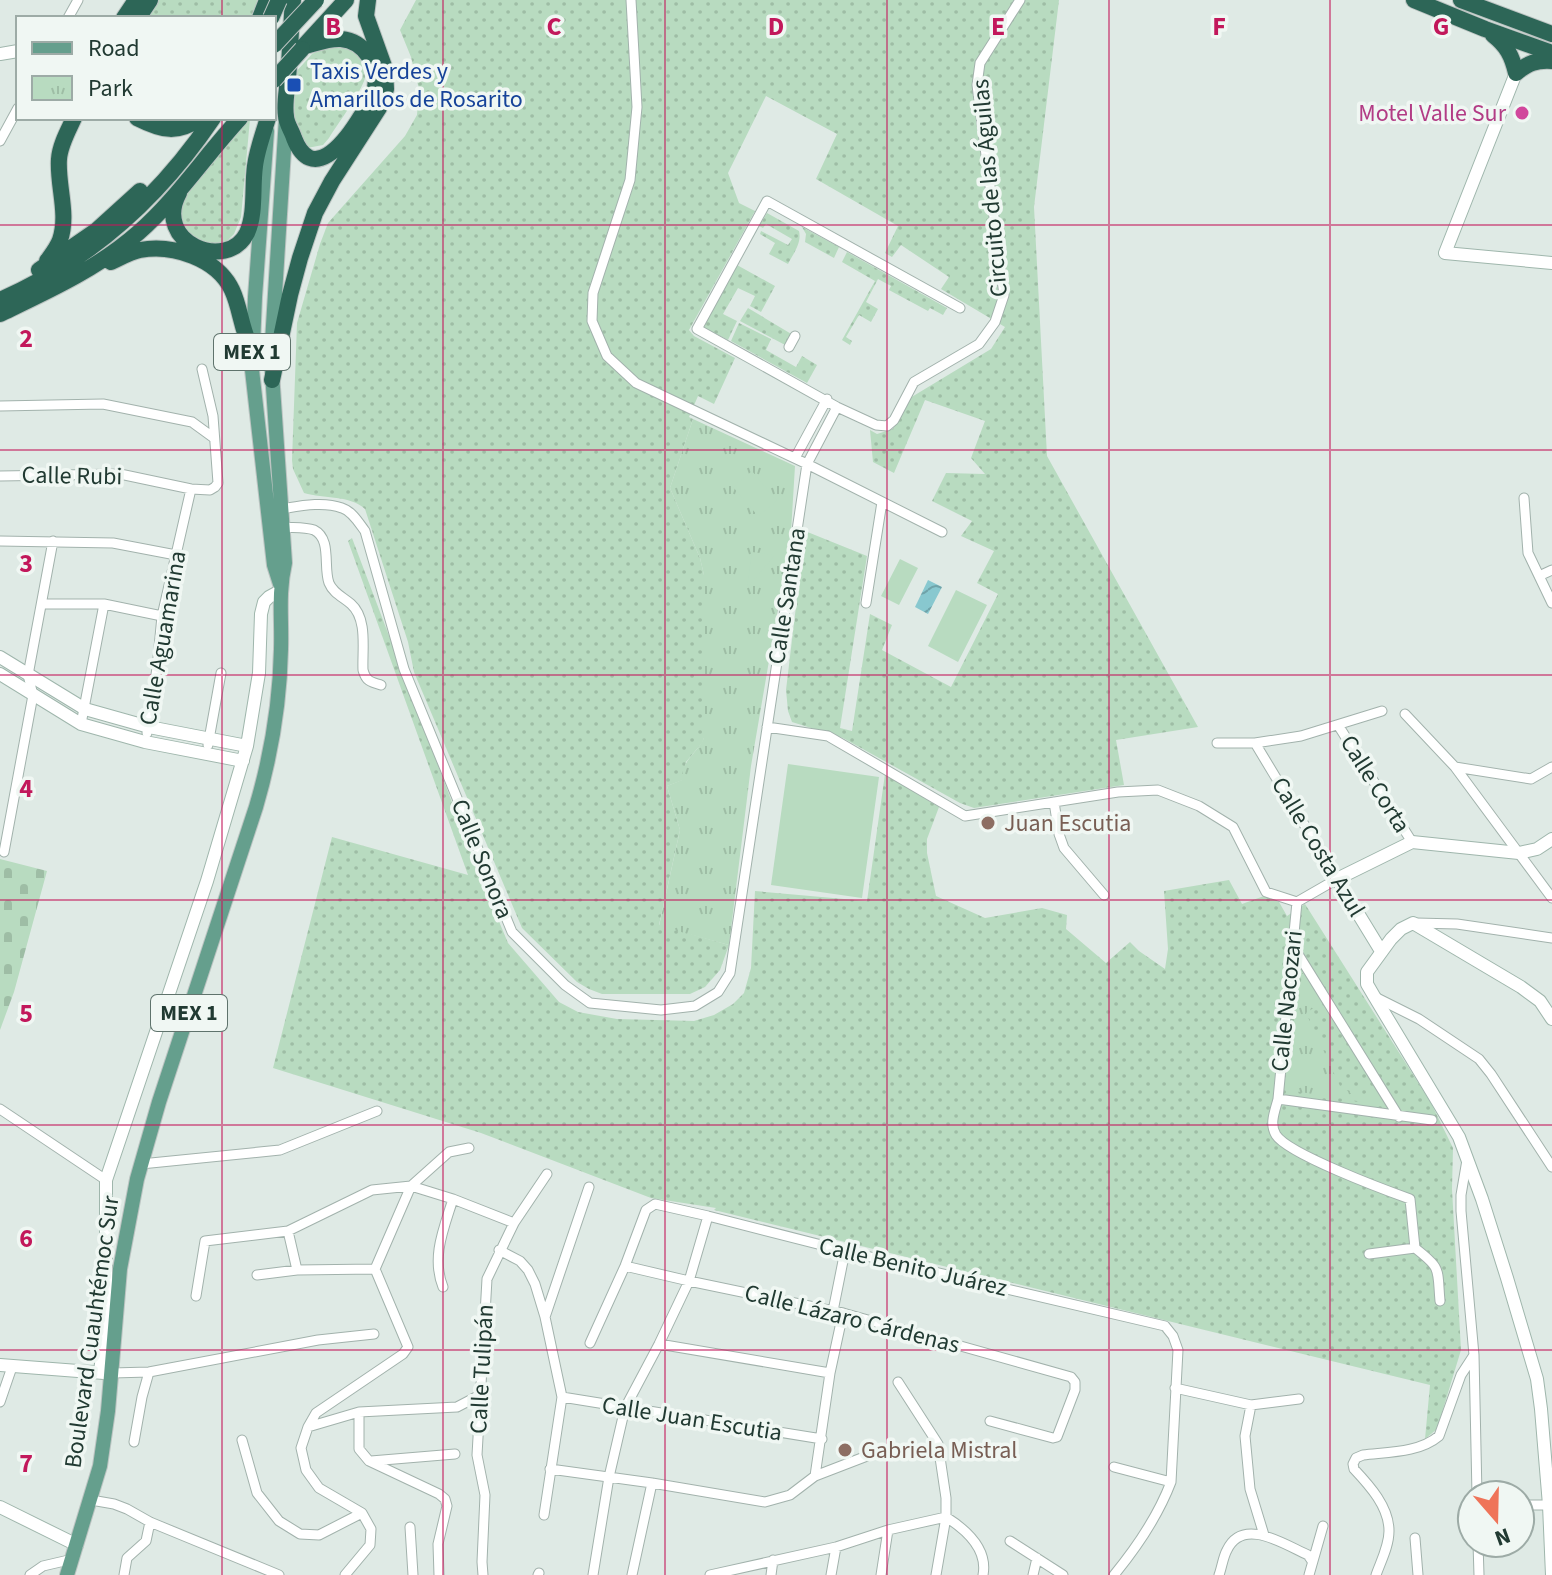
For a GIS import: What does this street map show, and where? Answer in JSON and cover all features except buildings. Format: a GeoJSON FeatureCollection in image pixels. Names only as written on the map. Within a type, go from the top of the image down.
{"type":"FeatureCollection","features":[{"type":"Feature","properties":{"kind":"highway"},"geometry":{"type":"LineString","coordinates":[[276,43],[316,0]]}},
{"type":"Feature","properties":{"kind":"highway"},"geometry":{"type":"LineString","coordinates":[[276,78],[346,0]]}},
{"type":"Feature","properties":{"kind":"highway"},"geometry":{"type":"LineString","coordinates":[[272,380],[290,295],[315,213],[379,108],[386,89],[385,69],[366,16],[368,0]]}},
{"type":"Feature","properties":{"kind":"highway"},"geometry":{"type":"LineString","coordinates":[[1414,0],[1552,53]]}},
{"type":"Feature","properties":{"kind":"highway"},"geometry":{"type":"LineString","coordinates":[[1461,0],[1552,34]]}},
{"type":"Feature","properties":{"kind":"highway","name":"Boulevard Cuauhtémoc Sur"},"geometry":{"type":"LineString","coordinates":[[277,7],[286,117]]}},
{"type":"Feature","properties":{"kind":"highway"},"geometry":{"type":"LineString","coordinates":[[1485,29],[1507,48],[1516,73],[1538,61],[1552,61]]}},
{"type":"Feature","properties":{"kind":"highway"},"geometry":{"type":"LineString","coordinates":[[286,117],[302,154],[316,159],[324,157],[339,148],[346,139],[375,89],[371,61],[352,41],[335,39],[304,48]]}},
{"type":"Feature","properties":{"kind":"highway"},"geometry":{"type":"LineString","coordinates":[[44,267],[60,240],[63,215],[58,161],[73,120]]}},
{"type":"Feature","properties":{"kind":"highway"},"geometry":{"type":"LineString","coordinates":[[142,120],[174,130],[200,120]]}},
{"type":"Feature","properties":{"kind":"highway"},"geometry":{"type":"LineString","coordinates":[[0,297],[97,230],[158,174],[202,120]]}},
{"type":"Feature","properties":{"kind":"highway"},"geometry":{"type":"LineString","coordinates":[[0,313],[19,296],[102,240],[174,170],[212,120]]}},
{"type":"Feature","properties":{"kind":"highway"},"geometry":{"type":"LineString","coordinates":[[225,126],[188,178],[173,208],[180,236],[205,251],[224,250],[239,242],[248,229],[255,163],[267,120]]}},
{"type":"Feature","properties":{"kind":"highway"},"geometry":{"type":"LineString","coordinates":[[0,297],[19,296],[98,254],[145,213],[225,126]]}},
{"type":"Feature","properties":{"kind":"highway"},"geometry":{"type":"LineString","coordinates":[[84,273],[137,234],[188,178]]}},
{"type":"Feature","properties":{"kind":"highway"},"geometry":{"type":"LineString","coordinates":[[0,313],[141,250],[165,249],[199,259],[218,272],[232,289],[246,339],[252,349]]}},
{"type":"Feature","properties":{"kind":"main road","name":"Boulevard Cuauhtémoc Sur"},"geometry":{"type":"LineString","coordinates":[[67,1575],[91,1500],[102,1451],[106,1373],[120,1269],[141,1164],[263,784],[279,694],[280,588],[285,563],[272,380],[272,331],[286,117]]}},
{"type":"Feature","properties":{"kind":"main road","name":"Boulevard Cuauhtémoc Sur"},"geometry":{"type":"LineString","coordinates":[[268,120],[252,349],[259,444],[274,565],[280,588]]}},
{"type":"Feature","properties":{"kind":"street"},"geometry":{"type":"LineString","coordinates":[[631,0],[637,107],[630,180],[593,293],[592,321],[607,356],[636,383],[942,532]]}},
{"type":"Feature","properties":{"kind":"street","name":"Circuito de las Águilas"},"geometry":{"type":"LineString","coordinates":[[837,407],[876,425],[887,426],[894,420],[914,382],[979,344],[995,322],[1004,295],[977,85],[980,63],[1020,0]]}},
{"type":"Feature","properties":{"kind":"street"},"geometry":{"type":"LineString","coordinates":[[1516,73],[1445,253],[1552,263]]}},
{"type":"Feature","properties":{"kind":"street"},"geometry":{"type":"LineString","coordinates":[[0,141],[16,112]]}},
{"type":"Feature","properties":{"kind":"street"},"geometry":{"type":"LineString","coordinates":[[837,407],[697,329],[767,201],[960,308]]}},
{"type":"Feature","properties":{"kind":"street"},"geometry":{"type":"LineString","coordinates":[[789,347],[795,336]]}},
{"type":"Feature","properties":{"kind":"street"},"geometry":{"type":"LineString","coordinates":[[191,489],[210,490],[218,483],[213,416],[202,369]]}},
{"type":"Feature","properties":{"kind":"street"},"geometry":{"type":"LineString","coordinates":[[795,458],[827,399]]}},
{"type":"Feature","properties":{"kind":"street"},"geometry":{"type":"LineString","coordinates":[[0,406],[103,404],[192,422],[214,438]]}},
{"type":"Feature","properties":{"kind":"street","name":"Calle Santana"},"geometry":{"type":"LineString","coordinates":[[767,727],[807,464],[837,407]]}},
{"type":"Feature","properties":{"kind":"street","name":"Calle Rubi"},"geometry":{"type":"LineString","coordinates":[[0,476],[120,474],[191,489]]}},
{"type":"Feature","properties":{"kind":"street","name":"Calle Aguamarina"},"geometry":{"type":"LineString","coordinates":[[145,742],[162,616],[191,489]]}},
{"type":"Feature","properties":{"kind":"street"},"geometry":{"type":"LineString","coordinates":[[1524,498],[1528,553],[1552,603]]}},
{"type":"Feature","properties":{"kind":"street"},"geometry":{"type":"LineString","coordinates":[[866,603],[882,502]]}},
{"type":"Feature","properties":{"kind":"street","name":"Calle Sonora"},"geometry":{"type":"LineString","coordinates":[[281,509],[318,504],[343,508],[365,531],[404,669],[512,932],[565,985],[590,1003],[661,1010],[695,1006],[718,992],[730,973],[767,727]]}},
{"type":"Feature","properties":{"kind":"street"},"geometry":{"type":"LineString","coordinates":[[282,527],[313,530],[321,536],[327,579],[336,593],[352,605],[361,618],[365,678],[381,685]]}},
{"type":"Feature","properties":{"kind":"street"},"geometry":{"type":"LineString","coordinates":[[0,541],[113,543],[176,555]]}},
{"type":"Feature","properties":{"kind":"street"},"geometry":{"type":"LineString","coordinates":[[4,852],[33,695],[28,675],[53,541]]}},
{"type":"Feature","properties":{"kind":"street"},"geometry":{"type":"LineString","coordinates":[[1539,576],[1552,570]]}},
{"type":"Feature","properties":{"kind":"street"},"geometry":{"type":"LineString","coordinates":[[106,1373],[106,1180],[207,881],[243,761],[259,673],[261,614],[264,602],[280,588]]}},
{"type":"Feature","properties":{"kind":"street"},"geometry":{"type":"LineString","coordinates":[[42,604],[104,604],[162,616]]}},
{"type":"Feature","properties":{"kind":"street"},"geometry":{"type":"LineString","coordinates":[[81,724],[104,604]]}},
{"type":"Feature","properties":{"kind":"street"},"geometry":{"type":"LineString","coordinates":[[0,657],[85,709],[149,727],[247,746]]}},
{"type":"Feature","properties":{"kind":"street"},"geometry":{"type":"LineString","coordinates":[[206,752],[221,673]]}},
{"type":"Feature","properties":{"kind":"street"},"geometry":{"type":"LineString","coordinates":[[0,674],[81,724],[145,742],[243,761]]}},
{"type":"Feature","properties":{"kind":"street"},"geometry":{"type":"LineString","coordinates":[[1217,743],[1255,743],[1301,736],[1382,711]]}},
{"type":"Feature","properties":{"kind":"street"},"geometry":{"type":"LineString","coordinates":[[1405,714],[1455,767],[1552,898]]}},
{"type":"Feature","properties":{"kind":"street","name":"Calle Corta"},"geometry":{"type":"LineString","coordinates":[[1338,725],[1412,842]]}},
{"type":"Feature","properties":{"kind":"street"},"geometry":{"type":"LineString","coordinates":[[767,727],[828,736],[965,816],[1118,792],[1158,790],[1199,806],[1233,827],[1266,892],[1297,902],[1412,842],[1519,853],[1537,849],[1552,839]]}},
{"type":"Feature","properties":{"kind":"street","name":"Calle Costa Azul"},"geometry":{"type":"LineString","coordinates":[[1255,743],[1381,951]]}},
{"type":"Feature","properties":{"kind":"street"},"geometry":{"type":"LineString","coordinates":[[1455,767],[1531,779],[1551,769]]}},
{"type":"Feature","properties":{"kind":"street"},"geometry":{"type":"LineString","coordinates":[[1054,802],[1064,848],[1104,895]]}},
{"type":"Feature","properties":{"kind":"street","name":"Calle Nacozari"},"geometry":{"type":"LineString","coordinates":[[1297,902],[1278,1099],[1272,1125],[1276,1136],[1284,1144],[1340,1172],[1410,1199],[1415,1248]]}},
{"type":"Feature","properties":{"kind":"street"},"geometry":{"type":"LineString","coordinates":[[1413,923],[1546,1002],[1552,1019]]}},
{"type":"Feature","properties":{"kind":"street"},"geometry":{"type":"LineString","coordinates":[[1552,938],[1457,924],[1413,923],[1401,929],[1367,972],[1370,990],[1459,1137],[1507,1278],[1537,1379],[1550,1505],[1552,1575]]}},
{"type":"Feature","properties":{"kind":"street"},"geometry":{"type":"LineString","coordinates":[[1293,944],[1399,1117]]}},
{"type":"Feature","properties":{"kind":"street"},"geometry":{"type":"LineString","coordinates":[[1370,990],[1479,1059],[1552,1167]]}},
{"type":"Feature","properties":{"kind":"street"},"geometry":{"type":"LineString","coordinates":[[1278,1099],[1432,1120]]}},
{"type":"Feature","properties":{"kind":"street"},"geometry":{"type":"LineString","coordinates":[[0,1109],[106,1180]]}},
{"type":"Feature","properties":{"kind":"street"},"geometry":{"type":"LineString","coordinates":[[141,1164],[280,1150],[377,1111]]}},
{"type":"Feature","properties":{"kind":"street"},"geometry":{"type":"LineString","coordinates":[[345,1575],[370,1545],[371,1529],[362,1513],[319,1488],[306,1470],[301,1448],[316,1413],[403,1354],[408,1347],[375,1269],[411,1186],[449,1152],[469,1148]]}},
{"type":"Feature","properties":{"kind":"street"},"geometry":{"type":"LineString","coordinates":[[1467,1159],[1461,1211],[1474,1355],[1477,1479]]}},
{"type":"Feature","properties":{"kind":"street","name":"Calle Tulipán"},"geometry":{"type":"LineString","coordinates":[[483,1575],[485,1495],[477,1455],[487,1279],[514,1223],[547,1174]]}},
{"type":"Feature","properties":{"kind":"street"},"geometry":{"type":"LineString","coordinates":[[196,1296],[205,1241],[288,1231],[372,1190],[411,1186],[514,1223]]}},
{"type":"Feature","properties":{"kind":"street"},"geometry":{"type":"LineString","coordinates":[[545,1317],[589,1187]]}},
{"type":"Feature","properties":{"kind":"street"},"geometry":{"type":"LineString","coordinates":[[443,1287],[437,1262],[453,1199]]}},
{"type":"Feature","properties":{"kind":"street","name":"Calle Benito Juárez"},"geometry":{"type":"LineString","coordinates":[[625,1266],[646,1210],[655,1204],[1165,1326],[1178,1350],[1175,1388]]}},
{"type":"Feature","properties":{"kind":"street"},"geometry":{"type":"LineString","coordinates":[[593,1575],[609,1477],[625,1408],[689,1281],[708,1216]]}},
{"type":"Feature","properties":{"kind":"street"},"geometry":{"type":"LineString","coordinates":[[288,1231],[297,1270]]}},
{"type":"Feature","properties":{"kind":"street"},"geometry":{"type":"LineString","coordinates":[[1369,1254],[1415,1248],[1438,1270],[1440,1301]]}},
{"type":"Feature","properties":{"kind":"street"},"geometry":{"type":"LineString","coordinates":[[499,1250],[520,1261],[535,1284],[562,1397],[544,1515]]}},
{"type":"Feature","properties":{"kind":"street"},"geometry":{"type":"LineString","coordinates":[[815,1476],[845,1251]]}},
{"type":"Feature","properties":{"kind":"street"},"geometry":{"type":"LineString","coordinates":[[590,1343],[625,1266]]}},
{"type":"Feature","properties":{"kind":"street","name":"Calle Lázaro Cárdenas"},"geometry":{"type":"LineString","coordinates":[[625,1266],[838,1312],[1071,1377],[1075,1382],[1075,1390],[1057,1437],[990,1421]]}},
{"type":"Feature","properties":{"kind":"street"},"geometry":{"type":"LineString","coordinates":[[257,1275],[297,1270],[375,1269]]}},
{"type":"Feature","properties":{"kind":"street"},"geometry":{"type":"LineString","coordinates":[[0,1402],[6,1366],[106,1373],[149,1372],[318,1340],[374,1334]]}},
{"type":"Feature","properties":{"kind":"street"},"geometry":{"type":"LineString","coordinates":[[659,1344],[830,1373]]}},
{"type":"Feature","properties":{"kind":"street"},"geometry":{"type":"LineString","coordinates":[[1376,1575],[1387,1544],[1387,1519],[1382,1506],[1353,1464],[1356,1458],[1363,1455],[1415,1448],[1434,1441],[1439,1436],[1461,1375],[1474,1355]]}},
{"type":"Feature","properties":{"kind":"street"},"geometry":{"type":"LineString","coordinates":[[134,1442],[149,1372]]}},
{"type":"Feature","properties":{"kind":"street"},"geometry":{"type":"LineString","coordinates":[[898,1382],[938,1444],[946,1517],[936,1575]]}},
{"type":"Feature","properties":{"kind":"street"},"geometry":{"type":"LineString","coordinates":[[1114,1575],[1148,1527],[1171,1482],[1175,1388],[1251,1405],[1299,1399]]}},
{"type":"Feature","properties":{"kind":"street"},"geometry":{"type":"LineString","coordinates":[[308,1427],[359,1412],[457,1407],[480,1395]]}},
{"type":"Feature","properties":{"kind":"street","name":"Calle Juan Escutia"},"geometry":{"type":"LineString","coordinates":[[562,1397],[822,1439]]}},
{"type":"Feature","properties":{"kind":"street"},"geometry":{"type":"LineString","coordinates":[[1251,1405],[1245,1436],[1250,1489],[1264,1535]]}},
{"type":"Feature","properties":{"kind":"street"},"geometry":{"type":"LineString","coordinates":[[359,1412],[359,1449],[369,1461],[445,1499],[447,1506],[438,1544],[439,1575]]}},
{"type":"Feature","properties":{"kind":"street"},"geometry":{"type":"LineString","coordinates":[[242,1440],[257,1493],[279,1521],[300,1534],[319,1535],[362,1513]]}},
{"type":"Feature","properties":{"kind":"street"},"geometry":{"type":"LineString","coordinates":[[369,1461],[455,1454]]}},
{"type":"Feature","properties":{"kind":"street"},"geometry":{"type":"LineString","coordinates":[[550,1469],[765,1502],[790,1495],[815,1476],[867,1456]]}},
{"type":"Feature","properties":{"kind":"street"},"geometry":{"type":"LineString","coordinates":[[1114,1467],[1171,1482]]}},
{"type":"Feature","properties":{"kind":"street"},"geometry":{"type":"LineString","coordinates":[[632,1575],[652,1483]]}},
{"type":"Feature","properties":{"kind":"street"},"geometry":{"type":"LineString","coordinates":[[91,1500],[127,1509],[150,1522],[279,1575]]}},
{"type":"Feature","properties":{"kind":"street"},"geometry":{"type":"LineString","coordinates":[[0,1507],[75,1552]]}},
{"type":"Feature","properties":{"kind":"street"},"geometry":{"type":"LineString","coordinates":[[710,1575],[836,1547],[888,1530],[946,1517],[961,1527],[976,1544],[984,1570]]}},
{"type":"Feature","properties":{"kind":"street"},"geometry":{"type":"LineString","coordinates":[[124,1575],[127,1558],[146,1541],[150,1522]]}},
{"type":"Feature","properties":{"kind":"street"},"geometry":{"type":"LineString","coordinates":[[1309,1575],[1323,1526]]}},
{"type":"Feature","properties":{"kind":"street"},"geometry":{"type":"LineString","coordinates":[[410,1527],[413,1575]]}},
{"type":"Feature","properties":{"kind":"street"},"geometry":{"type":"LineString","coordinates":[[881,1575],[888,1530]]}},
{"type":"Feature","properties":{"kind":"street"},"geometry":{"type":"LineString","coordinates":[[1219,1575],[1228,1547],[1245,1533],[1264,1535],[1308,1555],[1312,1561]]}},
{"type":"Feature","properties":{"kind":"street"},"geometry":{"type":"LineString","coordinates":[[1415,1538],[1418,1575]]}},
{"type":"Feature","properties":{"kind":"street"},"geometry":{"type":"LineString","coordinates":[[1010,1541],[1063,1575]]}},
{"type":"Feature","properties":{"kind":"street"},"geometry":{"type":"LineString","coordinates":[[831,1575],[836,1547]]}},
{"type":"Feature","properties":{"kind":"street"},"geometry":{"type":"LineString","coordinates":[[30,1575],[75,1552]]}},
{"type":"Feature","properties":{"kind":"street"},"geometry":{"type":"LineString","coordinates":[[1033,1575],[1037,1558]]}},
{"type":"Feature","properties":{"kind":"street"},"geometry":{"type":"LineString","coordinates":[[771,1575],[773,1560]]}},
{"type":"Feature","properties":{"kind":"green space"},"geometry":{"type":"Polygon","coordinates":[[[155,0],[257,0],[256,16],[143,16],[155,0]]]}},
{"type":"Feature","properties":{"kind":"green space"},"geometry":{"type":"Polygon","coordinates":[[[416,0],[1059,0],[1034,207],[1047,456],[1198,727],[1116,740],[1124,785],[974,808],[843,738],[792,722],[786,690],[805,531],[867,556],[840,728],[852,731],[870,614],[892,625],[882,650],[951,687],[998,594],[977,583],[994,551],[961,536],[972,521],[932,501],[946,473],[985,474],[971,458],[985,421],[925,400],[894,473],[873,462],[870,430],[877,434],[893,429],[910,398],[991,349],[1005,327],[941,289],[949,277],[901,245],[892,257],[885,253],[898,226],[816,179],[837,134],[766,96],[728,173],[739,203],[755,211],[689,330],[694,336],[735,358],[714,404],[698,396],[689,417],[693,419],[670,488],[700,558],[704,575],[704,738],[686,762],[683,780],[667,786],[680,830],[659,925],[729,945],[720,970],[705,987],[690,994],[602,994],[577,982],[522,928],[414,672],[408,642],[365,509],[344,499],[304,493],[293,469],[297,323],[328,223],[405,136],[417,115],[419,89],[400,30],[416,0]]]}},
{"type":"Feature","properties":{"kind":"green space"},"geometry":{"type":"Polygon","coordinates":[[[327,46],[354,51],[364,65],[365,78],[329,138],[323,145],[307,148],[294,130],[295,73],[312,54],[327,46]]]}},
{"type":"Feature","properties":{"kind":"green space"},"geometry":{"type":"Polygon","coordinates":[[[250,120],[241,217],[234,234],[225,243],[211,246],[182,232],[181,201],[190,181],[250,120]]]}},
{"type":"Feature","properties":{"kind":"green space"},"geometry":{"type":"Polygon","coordinates":[[[767,213],[799,231],[798,244],[788,264],[769,254],[775,243],[760,234],[761,231],[788,245],[792,239],[766,224],[763,228],[759,226],[767,213]]]}},
{"type":"Feature","properties":{"kind":"green space"},"geometry":{"type":"Polygon","coordinates":[[[802,227],[839,247],[834,258],[805,242],[806,234],[802,227]]]}},
{"type":"Feature","properties":{"kind":"green space"},"geometry":{"type":"Polygon","coordinates":[[[847,252],[947,308],[943,315],[930,308],[928,311],[889,290],[891,286],[878,279],[866,302],[878,309],[871,322],[859,315],[846,337],[852,341],[850,345],[842,340],[875,281],[842,262],[847,252]]]}},
{"type":"Feature","properties":{"kind":"green space"},"geometry":{"type":"Polygon","coordinates":[[[737,265],[775,286],[761,312],[750,306],[755,296],[738,288],[723,314],[737,321],[728,340],[703,327],[737,265]]]}},
{"type":"Feature","properties":{"kind":"green space"},"geometry":{"type":"Polygon","coordinates":[[[748,308],[793,335],[787,346],[740,321],[748,308]]]}},
{"type":"Feature","properties":{"kind":"green space"},"geometry":{"type":"Polygon","coordinates":[[[739,323],[771,339],[766,350],[796,367],[802,356],[817,365],[807,383],[731,341],[739,323]]]}},
{"type":"Feature","properties":{"kind":"green space"},"geometry":{"type":"Polygon","coordinates":[[[693,419],[795,466],[791,532],[751,766],[729,945],[659,926],[680,830],[667,786],[682,780],[687,762],[704,738],[704,575],[700,558],[670,488],[693,419]]]}},
{"type":"Feature","properties":{"kind":"green space"},"geometry":{"type":"Polygon","coordinates":[[[752,471],[777,501],[758,516],[733,487],[752,471]]]}},
{"type":"Feature","properties":{"kind":"green space"},"geometry":{"type":"Polygon","coordinates":[[[352,538],[508,943],[559,1002],[578,1012],[617,1019],[694,1021],[714,1015],[744,993],[751,968],[755,891],[867,901],[885,774],[939,807],[927,839],[936,896],[985,918],[1042,908],[1067,915],[1066,929],[1106,963],[1130,942],[1165,969],[1168,949],[1164,891],[1229,880],[1242,904],[1264,896],[1279,902],[1287,916],[1305,904],[1431,1103],[1453,1148],[1452,1189],[1461,1350],[1437,1429],[1425,1439],[1430,1385],[714,1210],[716,1208],[651,1198],[481,1133],[273,1068],[332,837],[468,875],[348,541],[352,538]]]}},
{"type":"Feature","properties":{"kind":"green space"},"geometry":{"type":"Polygon","coordinates":[[[752,552],[775,555],[747,588],[752,552]]]}},
{"type":"Feature","properties":{"kind":"green space"},"geometry":{"type":"Polygon","coordinates":[[[900,559],[918,568],[899,605],[881,596],[900,559]]]}},
{"type":"Feature","properties":{"kind":"green space"},"geometry":{"type":"Polygon","coordinates":[[[956,590],[987,605],[958,662],[928,646],[956,590]]]}},
{"type":"Feature","properties":{"kind":"green space"},"geometry":{"type":"Polygon","coordinates":[[[788,764],[879,777],[862,898],[771,885],[788,764]]]}},
{"type":"Feature","properties":{"kind":"green space"},"geometry":{"type":"Polygon","coordinates":[[[0,859],[47,871],[14,992],[0,1030],[0,859]]]}},
{"type":"Feature","properties":{"kind":"green space"},"geometry":{"type":"Polygon","coordinates":[[[1302,973],[1307,973],[1324,1001],[1306,1013],[1340,1086],[1358,1098],[1375,1088],[1382,1105],[1288,1090],[1302,973]]]}},
{"type":"Feature","properties":{"kind":"water"},"geometry":{"type":"Polygon","coordinates":[[[928,580],[942,587],[928,614],[915,607],[928,580]]]}},
{"type":"Feature","properties":{"kind":"place","name":"Taxis Verdes y Amarillos de Rosarito"},"geometry":{"type":"Point","coordinates":[294,85]}},
{"type":"Feature","properties":{"kind":"place","name":"Motel Valle Sur"},"geometry":{"type":"Point","coordinates":[1522,113]}},
{"type":"Feature","properties":{"kind":"place","name":"Juan Escutia"},"geometry":{"type":"Point","coordinates":[988,823]}},
{"type":"Feature","properties":{"kind":"place","name":"Gabriela Mistral"},"geometry":{"type":"Point","coordinates":[845,1450]}}]}
